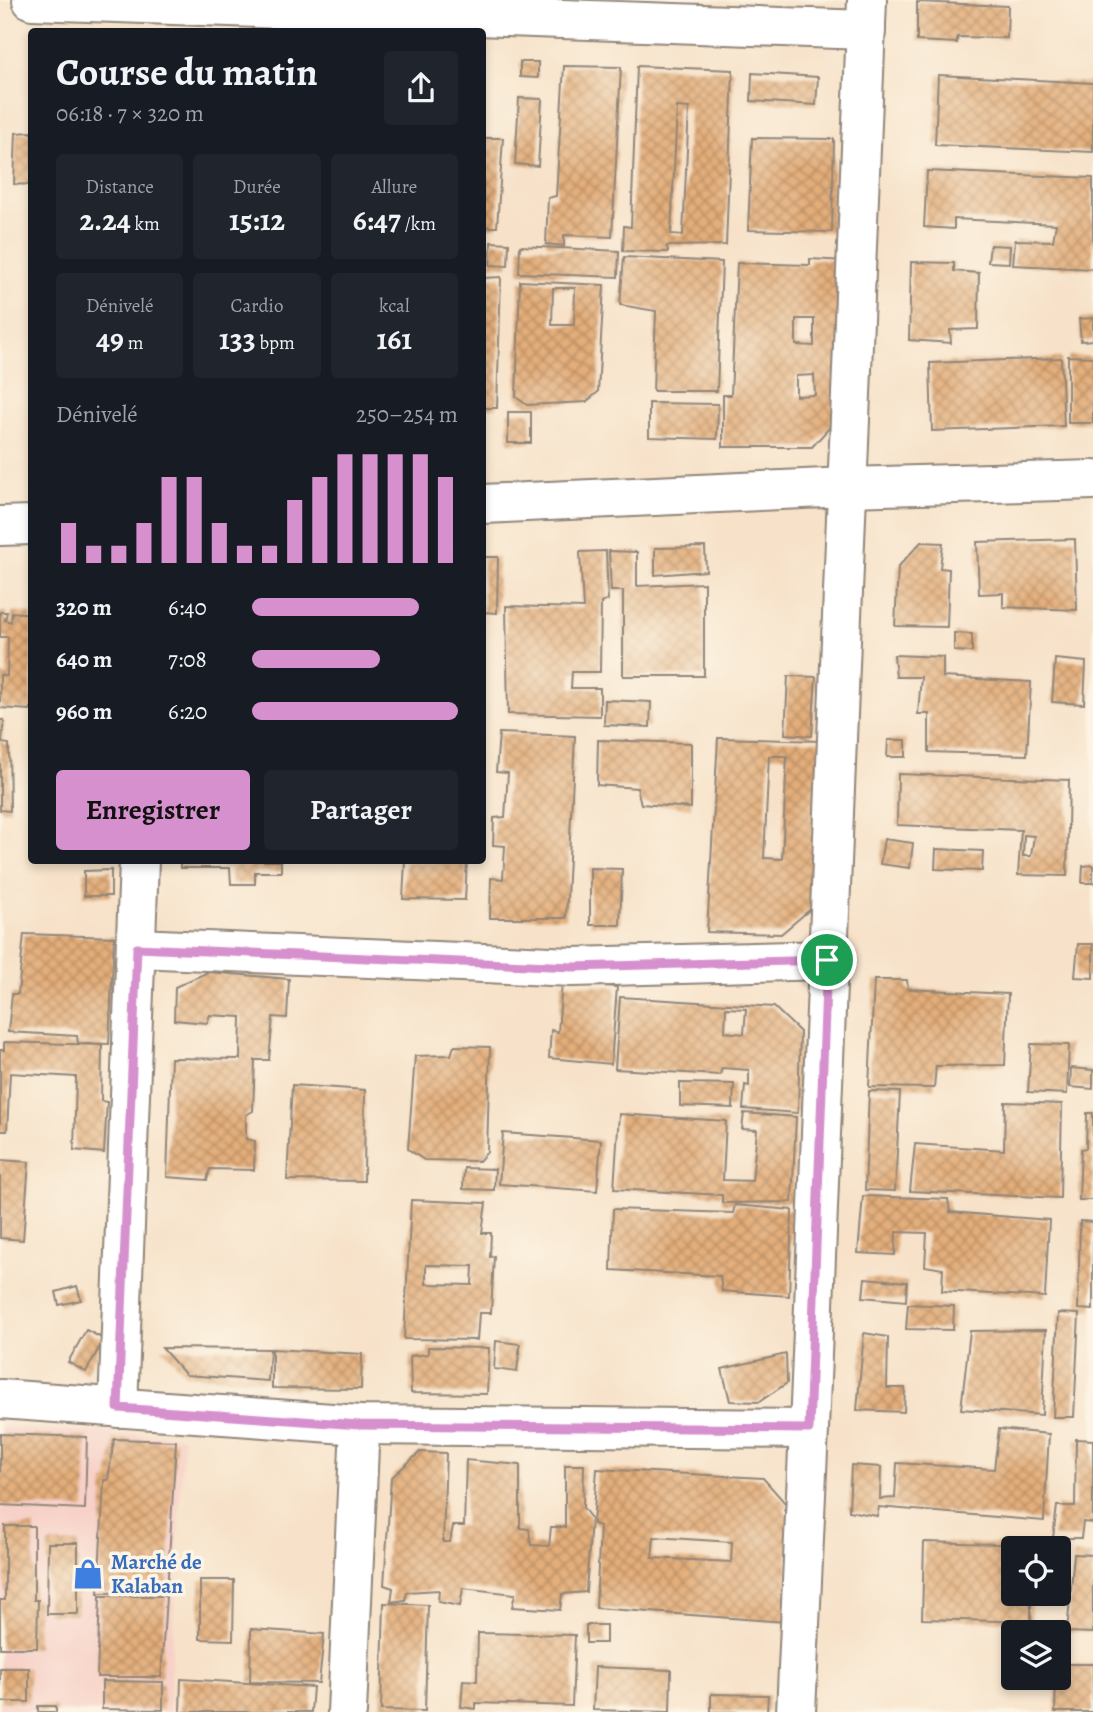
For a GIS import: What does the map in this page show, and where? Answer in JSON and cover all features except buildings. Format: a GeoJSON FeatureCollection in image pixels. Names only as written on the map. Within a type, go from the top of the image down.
{"type":"FeatureCollection","features":[{"type":"Feature","properties":{"kind":"street"},"geometry":{"type":"LineString","coordinates":[[32,0],[866,15],[796,1712]]}},
{"type":"Feature","properties":{"kind":"street"},"geometry":{"type":"LineString","coordinates":[[486,504],[847,487],[1093,480]]}},
{"type":"Feature","properties":{"kind":"street"},"geometry":{"type":"LineString","coordinates":[[0,526],[28,525]]}},
{"type":"Feature","properties":{"kind":"street"},"geometry":{"type":"LineString","coordinates":[[118,1408],[139,864]]}},
{"type":"Feature","properties":{"kind":"street"},"geometry":{"type":"LineString","coordinates":[[137,948],[573,967],[827,960]]}},
{"type":"Feature","properties":{"kind":"street"},"geometry":{"type":"LineString","coordinates":[[0,1399],[360,1425],[809,1429]]}},
{"type":"Feature","properties":{"kind":"street"},"geometry":{"type":"LineString","coordinates":[[347,1712],[360,1425]]}},
{"type":"Feature","properties":{"kind":"shaded area","name":"Marché de Kalaban"},"geometry":{"type":"Polygon","coordinates":[[[0,1427],[183,1437],[169,1712],[0,1712],[0,1427]]]}},
{"type":"Feature","properties":{"kind":"place","name":"Marché de Kalaban"},"geometry":{"type":"Point","coordinates":[88,1574]}},
{"type":"Feature","properties":{"kind":"route"},"geometry":{"type":"LineString","coordinates":[[137,948],[573,967],[827,960],[809,1429],[360,1425],[118,1408],[137,948]]}}]}
